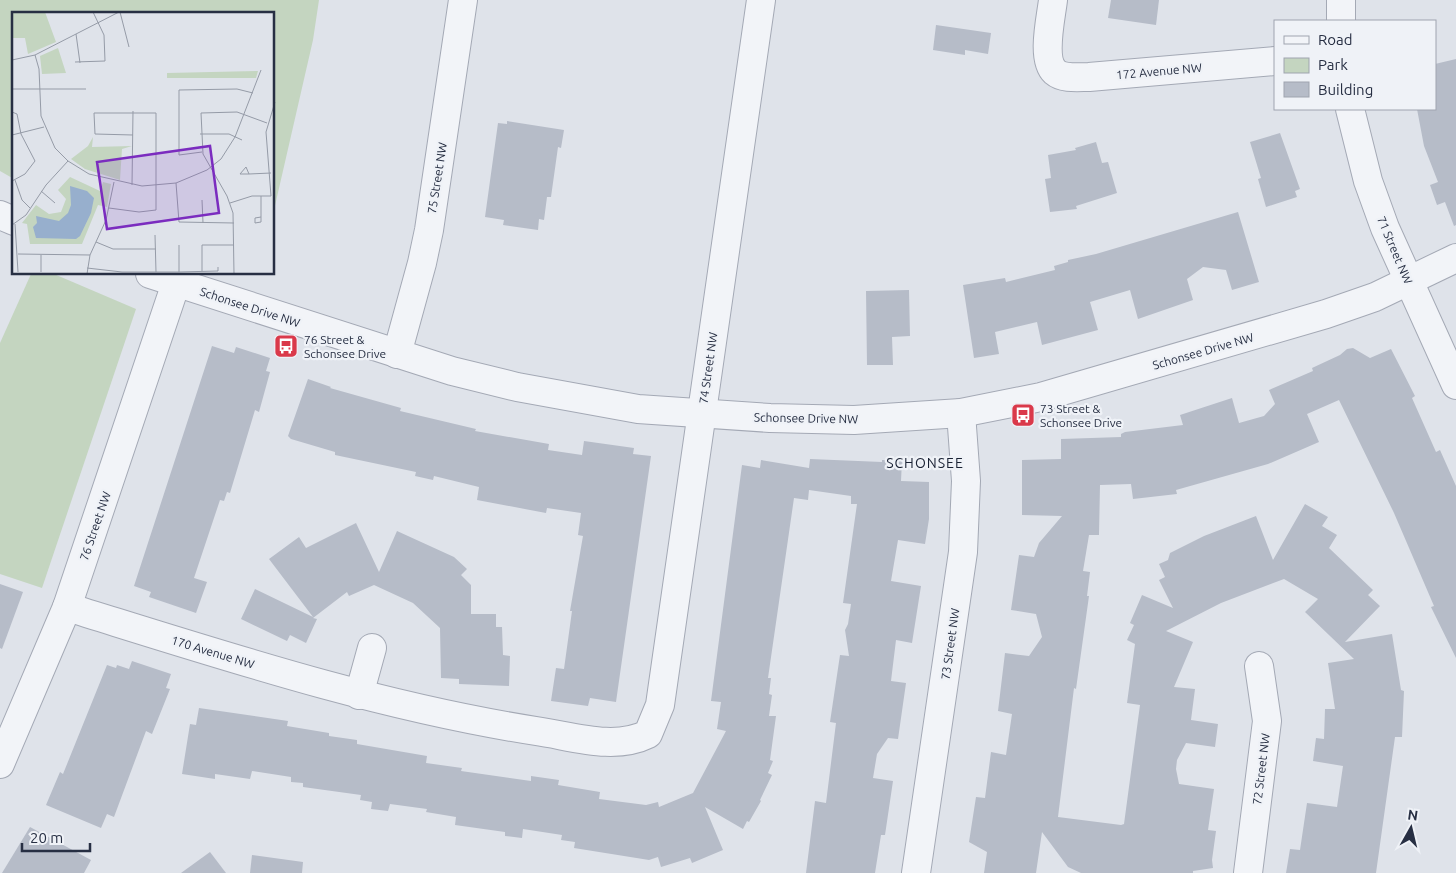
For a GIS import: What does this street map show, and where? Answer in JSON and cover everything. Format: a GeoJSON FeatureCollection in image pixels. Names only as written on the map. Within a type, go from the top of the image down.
{"type":"FeatureCollection","features":[{"type":"Feature","properties":{"kind":"street","name":"75 Street NW"},"geometry":{"type":"LineString","coordinates":[[397,354],[429,230],[463,0]]}},
{"type":"Feature","properties":{"kind":"street","name":"74 Street NW"},"geometry":{"type":"LineString","coordinates":[[648,734],[660,706],[761,0]]}},
{"type":"Feature","properties":{"kind":"street","name":"172 Avenue NW"},"geometry":{"type":"LineString","coordinates":[[1054,0],[1048,48],[1049,63],[1056,73],[1072,78],[1274,61]]}},
{"type":"Feature","properties":{"kind":"street"},"geometry":{"type":"LineString","coordinates":[[1341,0],[1341,20]]}},
{"type":"Feature","properties":{"kind":"street","name":"71 Street NW"},"geometry":{"type":"LineString","coordinates":[[1350,110],[1368,182],[1408,282],[1456,385]]}},
{"type":"Feature","properties":{"kind":"street"},"geometry":{"type":"LineString","coordinates":[[0,215],[12,220]]}},
{"type":"Feature","properties":{"kind":"street","name":"Schonsee Drive NW"},"geometry":{"type":"LineString","coordinates":[[153,275],[452,371],[517,387],[638,409],[770,418],[854,420],[961,413],[1041,397],[1129,373],[1326,314],[1375,297],[1456,258]]}},
{"type":"Feature","properties":{"kind":"street","name":"76 Street NW"},"geometry":{"type":"LineString","coordinates":[[0,764],[67,607],[176,283]]}},
{"type":"Feature","properties":{"kind":"street","name":"73 Street NW"},"geometry":{"type":"LineString","coordinates":[[916,873],[963,552],[966,481],[961,413]]}},
{"type":"Feature","properties":{"kind":"street","name":"170 Avenue NW"},"geometry":{"type":"LineString","coordinates":[[67,607],[289,676],[438,714],[607,742],[636,740],[648,734]]}},
{"type":"Feature","properties":{"kind":"street"},"geometry":{"type":"LineString","coordinates":[[359,695],[372,648]]}},
{"type":"Feature","properties":{"kind":"street","name":"72 Street NW"},"geometry":{"type":"LineString","coordinates":[[1248,873],[1266,721],[1259,666]]}},
{"type":"Feature","properties":{"kind":"green space"},"geometry":{"type":"Polygon","coordinates":[[[0,0],[319,0],[313,40],[275,206],[275,12],[12,12],[12,178],[0,171],[0,0]]]}},
{"type":"Feature","properties":{"kind":"green space"},"geometry":{"type":"Polygon","coordinates":[[[31,275],[56,275],[136,309],[42,588],[0,574],[0,343],[31,275]]]}},
{"type":"Feature","properties":{"kind":"building"},"geometry":{"type":"Polygon","coordinates":[[[1111,0],[1159,0],[1156,25],[1108,18],[1111,0]]]}},
{"type":"Feature","properties":{"kind":"building"},"geometry":{"type":"Polygon","coordinates":[[[936,25],[991,33],[988,54],[965,50],[965,55],[933,50],[936,25]]]}},
{"type":"Feature","properties":{"kind":"building"},"geometry":{"type":"Polygon","coordinates":[[[1456,59],[1456,225],[1454,226],[1445,202],[1437,205],[1430,185],[1438,182],[1424,146],[1417,110],[1436,110],[1436,64],[1456,59]]]}},
{"type":"Feature","properties":{"kind":"building"},"geometry":{"type":"Polygon","coordinates":[[[507,121],[564,130],[561,148],[558,147],[551,197],[547,197],[544,220],[539,219],[538,230],[503,225],[504,220],[485,217],[498,123],[507,124],[507,121]]]}},
{"type":"Feature","properties":{"kind":"building"},"geometry":{"type":"Polygon","coordinates":[[[1280,133],[1300,189],[1295,191],[1297,197],[1266,207],[1258,179],[1261,178],[1250,142],[1280,133]]]}},
{"type":"Feature","properties":{"kind":"building"},"geometry":{"type":"Polygon","coordinates":[[[1096,142],[1102,163],[1108,162],[1117,193],[1076,206],[1077,209],[1050,212],[1045,179],[1051,178],[1048,155],[1076,150],[1075,148],[1096,142]]]}},
{"type":"Feature","properties":{"kind":"building"},"geometry":{"type":"Polygon","coordinates":[[[1238,212],[1259,282],[1232,290],[1226,270],[1203,267],[1187,279],[1193,300],[1138,319],[1130,290],[1090,302],[1098,330],[1042,345],[1037,322],[995,332],[999,354],[974,358],[963,285],[1005,278],[1006,282],[1055,270],[1054,266],[1068,262],[1068,260],[1096,254],[1238,212]]]}},
{"type":"Feature","properties":{"kind":"building"},"geometry":{"type":"Polygon","coordinates":[[[909,290],[910,336],[892,337],[893,365],[867,365],[866,291],[909,290]]]}},
{"type":"Feature","properties":{"kind":"building"},"geometry":{"type":"Polygon","coordinates":[[[212,346],[234,353],[236,347],[270,358],[266,371],[270,372],[259,412],[255,410],[230,493],[227,492],[224,501],[220,500],[194,578],[207,582],[196,613],[149,597],[151,592],[134,586],[212,346]]]}},
{"type":"Feature","properties":{"kind":"building"},"geometry":{"type":"Polygon","coordinates":[[[1353,348],[1370,358],[1391,349],[1415,396],[1412,398],[1436,452],[1440,450],[1456,486],[1456,658],[1431,607],[1434,606],[1394,513],[1339,400],[1307,414],[1319,442],[1268,464],[1176,490],[1177,494],[1133,499],[1131,484],[1100,485],[1099,535],[1089,535],[1083,571],[1090,572],[1087,596],[1089,596],[1076,689],[1074,688],[1058,817],[1124,824],[1140,705],[1127,703],[1135,644],[1127,640],[1134,625],[1130,623],[1142,595],[1173,608],[1159,580],[1165,577],[1159,564],[1168,560],[1170,553],[1204,536],[1256,516],[1273,560],[1305,504],[1328,517],[1322,526],[1337,535],[1329,548],[1373,590],[1368,595],[1380,606],[1345,642],[1392,634],[1401,690],[1404,691],[1402,737],[1395,737],[1376,873],[1286,873],[1290,849],[1300,850],[1307,803],[1337,807],[1343,766],[1313,761],[1316,738],[1324,739],[1325,709],[1335,709],[1328,663],[1354,659],[1305,612],[1318,599],[1284,579],[1221,603],[1166,631],[1193,642],[1174,687],[1195,689],[1191,720],[1218,724],[1215,747],[1186,743],[1177,760],[1176,769],[1179,784],[1214,789],[1208,830],[1216,831],[1212,860],[1213,868],[1193,871],[1193,873],[1081,873],[1068,867],[1042,832],[1036,873],[984,873],[987,852],[969,842],[976,797],[985,798],[991,752],[1006,755],[1012,714],[998,711],[1005,653],[1029,656],[1042,637],[1036,614],[1011,610],[1019,555],[1034,557],[1039,543],[1062,516],[1022,515],[1022,460],[1061,459],[1061,439],[1121,437],[1121,434],[1125,432],[1183,425],[1180,415],[1232,398],[1239,423],[1264,416],[1275,404],[1269,390],[1313,371],[1312,368],[1340,355],[1347,349],[1353,348]]]}},
{"type":"Feature","properties":{"kind":"building"},"geometry":{"type":"Polygon","coordinates":[[[308,379],[330,388],[401,408],[400,411],[476,429],[475,431],[549,444],[548,450],[582,455],[584,441],[634,448],[633,454],[651,456],[616,702],[590,698],[588,706],[551,701],[556,668],[564,669],[572,611],[570,611],[583,536],[578,535],[581,513],[547,508],[546,513],[477,500],[479,487],[434,476],[433,480],[415,476],[416,472],[335,455],[335,452],[291,439],[288,436],[308,379]]]}},
{"type":"Feature","properties":{"kind":"building"},"geometry":{"type":"Polygon","coordinates":[[[810,459],[882,462],[882,460],[902,460],[901,481],[929,482],[929,519],[925,544],[898,540],[891,581],[921,586],[912,643],[896,640],[891,681],[906,683],[898,739],[888,738],[877,754],[873,778],[893,781],[885,835],[881,835],[875,873],[806,873],[815,801],[826,803],[836,723],[830,722],[840,655],[849,656],[845,630],[848,624],[851,604],[843,603],[857,504],[851,504],[851,496],[809,490],[808,500],[794,498],[768,678],[771,678],[769,694],[772,695],[769,716],[776,716],[770,760],[773,761],[768,773],[772,775],[761,801],[743,829],[705,807],[723,850],[692,863],[690,858],[661,867],[658,857],[649,860],[574,848],[575,842],[561,840],[562,835],[523,829],[522,838],[505,836],[505,832],[455,825],[456,817],[426,812],[427,809],[390,804],[388,811],[371,809],[372,802],[360,800],[361,795],[303,787],[303,783],[291,782],[291,777],[252,771],[250,779],[215,774],[215,779],[182,774],[190,724],[196,725],[199,708],[288,721],[287,726],[329,733],[329,736],[357,740],[357,744],[427,756],[426,763],[462,768],[461,771],[531,781],[531,776],[559,780],[558,785],[600,792],[599,799],[646,805],[658,802],[659,807],[693,793],[726,731],[717,729],[721,702],[711,701],[742,465],[760,468],[761,460],[809,468],[810,459]]]}},
{"type":"Feature","properties":{"kind":"building"},"geometry":{"type":"Polygon","coordinates":[[[356,523],[379,572],[397,531],[454,557],[467,569],[461,575],[471,585],[471,614],[496,614],[496,627],[502,627],[503,655],[510,656],[509,686],[459,684],[459,679],[441,678],[440,628],[413,603],[374,585],[349,596],[347,592],[313,618],[317,619],[306,643],[290,635],[287,641],[241,619],[255,589],[313,617],[269,559],[299,537],[306,548],[356,523]]]}},
{"type":"Feature","properties":{"kind":"building"},"geometry":{"type":"Polygon","coordinates":[[[0,584],[23,592],[2,649],[0,648],[0,584]]]}},
{"type":"Feature","properties":{"kind":"building"},"geometry":{"type":"Polygon","coordinates":[[[132,661],[171,674],[166,688],[170,689],[152,734],[146,731],[114,817],[107,814],[101,828],[46,805],[60,772],[63,774],[107,665],[116,668],[117,665],[129,669],[132,661]]]}},
{"type":"Feature","properties":{"kind":"building"},"geometry":{"type":"Polygon","coordinates":[[[30,827],[91,860],[84,873],[2,873],[30,827]]]}},
{"type":"Feature","properties":{"kind":"building"},"geometry":{"type":"Polygon","coordinates":[[[210,852],[226,873],[181,873],[210,852]]]}},
{"type":"Feature","properties":{"kind":"building"},"geometry":{"type":"Polygon","coordinates":[[[252,855],[303,862],[302,873],[250,873],[252,855]]]}},
{"type":"Feature","properties":{"kind":"place","name":"76 Street & Schonsee Drive"},"geometry":{"type":"Point","coordinates":[286,346]}},
{"type":"Feature","properties":{"kind":"place","name":"73 Street & Schonsee Drive"},"geometry":{"type":"Point","coordinates":[1023,415]}},
{"type":"Feature","properties":{"kind":"district","name":"SCHONSEE"},"geometry":{"type":"Point","coordinates":[925,463]}}]}
